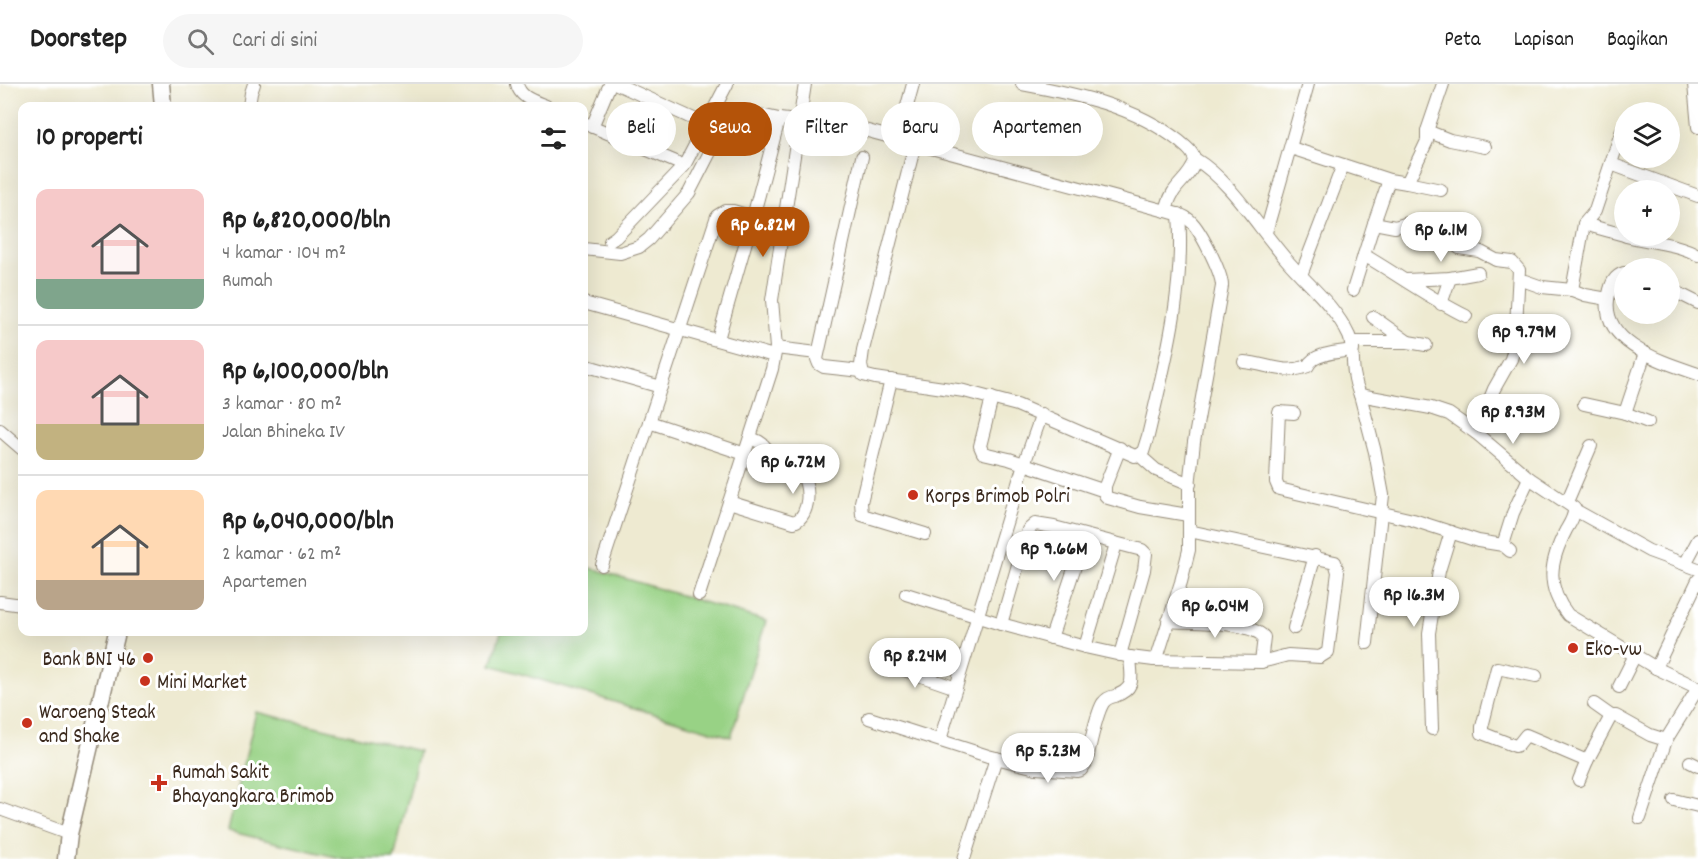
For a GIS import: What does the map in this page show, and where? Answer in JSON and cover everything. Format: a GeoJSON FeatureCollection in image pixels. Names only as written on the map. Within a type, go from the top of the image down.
{"type":"FeatureCollection","features":[{"type":"Feature","properties":{"kind":"main road"},"geometry":{"type":"LineString","coordinates":[[161,84],[163,102]]}},
{"type":"Feature","properties":{"kind":"main road"},"geometry":{"type":"LineString","coordinates":[[65,857],[116,636]]}},
{"type":"Feature","properties":{"kind":"street"},"geometry":{"type":"LineString","coordinates":[[250,102],[254,84]]}},
{"type":"Feature","properties":{"kind":"street"},"geometry":{"type":"LineString","coordinates":[[517,84],[519,93],[537,102]]}},
{"type":"Feature","properties":{"kind":"street"},"geometry":{"type":"LineString","coordinates":[[610,84],[588,125],[676,162]]}},
{"type":"Feature","properties":{"kind":"street"},"geometry":{"type":"LineString","coordinates":[[617,84],[688,116]]}},
{"type":"Feature","properties":{"kind":"street"},"geometry":{"type":"LineString","coordinates":[[610,240],[616,237],[684,166],[727,84]]}},
{"type":"Feature","properties":{"kind":"street"},"geometry":{"type":"LineString","coordinates":[[802,102],[805,84]]}},
{"type":"Feature","properties":{"kind":"street"},"geometry":{"type":"LineString","coordinates":[[909,102],[914,84]]}},
{"type":"Feature","properties":{"kind":"street"},"geometry":{"type":"LineString","coordinates":[[1022,84],[1073,94],[1136,115],[1175,138],[1190,151],[1195,159],[1206,165],[1266,232],[1282,255],[1327,302],[1352,346],[1354,374],[1382,485],[1378,552],[1373,570],[1366,643]]}},
{"type":"Feature","properties":{"kind":"street"},"geometry":{"type":"LineString","coordinates":[[1266,232],[1308,84]]}},
{"type":"Feature","properties":{"kind":"street"},"geometry":{"type":"LineString","coordinates":[[1407,183],[1427,141],[1427,131],[1443,84]]}},
{"type":"Feature","properties":{"kind":"street"},"geometry":{"type":"LineString","coordinates":[[1694,84],[1698,128]]}},
{"type":"Feature","properties":{"kind":"street"},"geometry":{"type":"LineString","coordinates":[[588,249],[620,253],[639,247],[648,239],[689,193],[733,111],[741,110],[784,120]]}},
{"type":"Feature","properties":{"kind":"street"},"geometry":{"type":"LineString","coordinates":[[718,339],[779,119]]}},
{"type":"Feature","properties":{"kind":"street"},"geometry":{"type":"LineString","coordinates":[[1427,131],[1450,140],[1485,147]]}},
{"type":"Feature","properties":{"kind":"street"},"geometry":{"type":"LineString","coordinates":[[1291,148],[1389,180],[1441,190]]}},
{"type":"Feature","properties":{"kind":"street"},"geometry":{"type":"LineString","coordinates":[[1572,290],[1584,225],[1595,211],[1614,155]]}},
{"type":"Feature","properties":{"kind":"street"},"geometry":{"type":"LineString","coordinates":[[699,595],[745,454],[775,352],[772,300],[794,156]]}},
{"type":"Feature","properties":{"kind":"street"},"geometry":{"type":"LineString","coordinates":[[912,156],[863,350],[861,371],[863,375],[964,391],[992,398],[1042,414],[1135,456],[1143,452],[1148,436],[1178,294],[1181,245],[1179,214]]}},
{"type":"Feature","properties":{"kind":"street"},"geometry":{"type":"LineString","coordinates":[[960,156],[1179,214],[1194,224],[1220,271],[1222,281],[1194,442],[1188,515],[1189,550],[1162,644],[1154,660]]}},
{"type":"Feature","properties":{"kind":"street"},"geometry":{"type":"LineString","coordinates":[[861,371],[824,367],[819,364],[817,352],[862,157]]}},
{"type":"Feature","properties":{"kind":"street"},"geometry":{"type":"LineString","coordinates":[[1166,211],[1172,191],[1191,170],[1195,159]]}},
{"type":"Feature","properties":{"kind":"street"},"geometry":{"type":"LineString","coordinates":[[1611,164],[1698,196]]}},
{"type":"Feature","properties":{"kind":"street"},"geometry":{"type":"LineString","coordinates":[[1301,276],[1343,165]]}},
{"type":"Feature","properties":{"kind":"street"},"geometry":{"type":"LineString","coordinates":[[1353,290],[1389,180]]}},
{"type":"Feature","properties":{"kind":"street"},"geometry":{"type":"LineString","coordinates":[[602,565],[717,216],[725,211],[784,226]]}},
{"type":"Feature","properties":{"kind":"street"},"geometry":{"type":"LineString","coordinates":[[1374,223],[1397,227],[1408,223],[1425,225]]}},
{"type":"Feature","properties":{"kind":"street"},"geometry":{"type":"LineString","coordinates":[[1584,225],[1614,232]]}},
{"type":"Feature","properties":{"kind":"street"},"geometry":{"type":"LineString","coordinates":[[1671,246],[1687,249],[1698,255]]}},
{"type":"Feature","properties":{"kind":"street"},"geometry":{"type":"LineString","coordinates":[[1459,248],[1479,251],[1496,260],[1512,262],[1519,270],[1515,345],[1476,433]]}},
{"type":"Feature","properties":{"kind":"street"},"geometry":{"type":"LineString","coordinates":[[1364,255],[1441,304],[1466,315]]}},
{"type":"Feature","properties":{"kind":"street"},"geometry":{"type":"LineString","coordinates":[[1406,280],[1450,278],[1478,273]]}},
{"type":"Feature","properties":{"kind":"street"},"geometry":{"type":"LineString","coordinates":[[1441,304],[1450,278]]}},
{"type":"Feature","properties":{"kind":"street"},"geometry":{"type":"LineString","coordinates":[[1614,281],[1608,299],[1608,318],[1619,335],[1645,353],[1698,374]]}},
{"type":"Feature","properties":{"kind":"street"},"geometry":{"type":"LineString","coordinates":[[1520,282],[1572,290],[1585,296],[1608,299]]}},
{"type":"Feature","properties":{"kind":"street"},"geometry":{"type":"LineString","coordinates":[[1680,295],[1698,303]]}},
{"type":"Feature","properties":{"kind":"street"},"geometry":{"type":"LineString","coordinates":[[588,304],[680,330],[775,352],[817,352]]}},
{"type":"Feature","properties":{"kind":"street"},"geometry":{"type":"LineString","coordinates":[[1373,317],[1408,342]]}},
{"type":"Feature","properties":{"kind":"street"},"geometry":{"type":"LineString","coordinates":[[1244,362],[1258,363],[1277,370],[1294,369],[1308,366],[1317,357],[1352,346],[1408,342],[1426,345]]}},
{"type":"Feature","properties":{"kind":"street"},"geometry":{"type":"LineString","coordinates":[[1625,413],[1645,353]]}},
{"type":"Feature","properties":{"kind":"street"},"geometry":{"type":"LineString","coordinates":[[588,365],[661,387]]}},
{"type":"Feature","properties":{"kind":"street"},"geometry":{"type":"LineString","coordinates":[[891,380],[861,502],[862,514],[925,534]]}},
{"type":"Feature","properties":{"kind":"street"},"geometry":{"type":"LineString","coordinates":[[1360,395],[1431,408],[1449,414],[1476,433],[1529,478],[1571,506],[1649,551],[1698,569]]}},
{"type":"Feature","properties":{"kind":"street"},"geometry":{"type":"LineString","coordinates":[[992,398],[980,446],[981,451],[987,455],[1024,464],[1105,491]]}},
{"type":"Feature","properties":{"kind":"street"},"geometry":{"type":"LineString","coordinates":[[1584,404],[1625,413],[1648,422]]}},
{"type":"Feature","properties":{"kind":"street"},"geometry":{"type":"LineString","coordinates":[[1294,413],[1279,412],[1276,482],[1279,489],[1382,512],[1507,548],[1516,506],[1529,478]]}},
{"type":"Feature","properties":{"kind":"street"},"geometry":{"type":"LineString","coordinates":[[940,740],[1024,464],[1042,414]]}},
{"type":"Feature","properties":{"kind":"street"},"geometry":{"type":"LineString","coordinates":[[649,422],[745,454]]}},
{"type":"Feature","properties":{"kind":"street"},"geometry":{"type":"LineString","coordinates":[[0,430],[18,446]]}},
{"type":"Feature","properties":{"kind":"street"},"geometry":{"type":"LineString","coordinates":[[729,502],[794,522],[801,518],[804,511],[808,495],[804,477],[794,468],[773,460],[760,442],[750,438]]}},
{"type":"Feature","properties":{"kind":"street"},"geometry":{"type":"LineString","coordinates":[[1591,446],[1553,562],[1552,585],[1556,597],[1568,615],[1656,668],[1698,688],[1666,740],[1640,818]]}},
{"type":"Feature","properties":{"kind":"street"},"geometry":{"type":"LineString","coordinates":[[1120,448],[1105,495],[1112,500],[1140,507],[1188,515]]}},
{"type":"Feature","properties":{"kind":"street"},"geometry":{"type":"LineString","coordinates":[[1139,455],[1156,470],[1190,484]]}},
{"type":"Feature","properties":{"kind":"street"},"geometry":{"type":"LineString","coordinates":[[869,718],[996,758],[1036,768],[1081,770],[1086,763],[1101,706],[1109,698],[1121,694],[1130,687],[1132,680],[1125,656],[1146,558],[1145,551],[1042,524],[1030,527],[1001,624]]}},
{"type":"Feature","properties":{"kind":"street"},"geometry":{"type":"LineString","coordinates":[[906,594],[1051,638],[1125,656],[1154,660],[1261,662],[1288,655],[1320,657],[1329,652],[1338,566],[1335,562],[1189,531]]}},
{"type":"Feature","properties":{"kind":"street"},"geometry":{"type":"LineString","coordinates":[[1432,729],[1428,633],[1439,571],[1451,532]]}},
{"type":"Feature","properties":{"kind":"street"},"geometry":{"type":"LineString","coordinates":[[1051,638],[1084,536]]}},
{"type":"Feature","properties":{"kind":"street"},"geometry":{"type":"LineString","coordinates":[[1685,564],[1698,540]]}},
{"type":"Feature","properties":{"kind":"street"},"geometry":{"type":"LineString","coordinates":[[1085,647],[1116,544]]}},
{"type":"Feature","properties":{"kind":"street"},"geometry":{"type":"LineString","coordinates":[[1294,628],[1315,556]]}},
{"type":"Feature","properties":{"kind":"street"},"geometry":{"type":"LineString","coordinates":[[1656,668],[1698,580]]}},
{"type":"Feature","properties":{"kind":"street"},"geometry":{"type":"LineString","coordinates":[[0,602],[18,604]]}},
{"type":"Feature","properties":{"kind":"street"},"geometry":{"type":"LineString","coordinates":[[1168,621],[1254,630],[1263,637],[1261,662]]}},
{"type":"Feature","properties":{"kind":"street"},"geometry":{"type":"LineString","coordinates":[[1618,687],[1635,655]]}},
{"type":"Feature","properties":{"kind":"street"},"geometry":{"type":"LineString","coordinates":[[884,663],[956,687]]}},
{"type":"Feature","properties":{"kind":"street"},"geometry":{"type":"LineString","coordinates":[[1536,676],[1497,668],[1482,733],[1515,746],[1526,735],[1587,761]]}},
{"type":"Feature","properties":{"kind":"street"},"geometry":{"type":"LineString","coordinates":[[1594,704],[1611,716],[1616,716],[1650,735],[1666,740]]}},
{"type":"Feature","properties":{"kind":"street"},"geometry":{"type":"LineString","coordinates":[[1579,780],[1611,716]]}},
{"type":"Feature","properties":{"kind":"street"},"geometry":{"type":"LineString","coordinates":[[963,859],[996,758]]}},
{"type":"Feature","properties":{"kind":"street"},"geometry":{"type":"LineString","coordinates":[[1674,800],[1698,806]]}},
{"type":"Feature","properties":{"kind":"street"},"geometry":{"type":"LineString","coordinates":[[0,809],[69,834]]}},
{"type":"Feature","properties":{"kind":"green space"},"geometry":{"type":"Polygon","coordinates":[[[588,567],[766,621],[731,737],[491,665],[500,636],[588,636],[588,567]]]}},
{"type":"Feature","properties":{"kind":"green space"},"geometry":{"type":"Polygon","coordinates":[[[256,712],[419,751],[394,859],[344,859],[228,831],[256,712]]]}},
{"type":"Feature","properties":{"kind":"place","name":"Korps Brimob Polri"},"geometry":{"type":"Point","coordinates":[913,495]}},
{"type":"Feature","properties":{"kind":"place","name":"Eko-vw"},"geometry":{"type":"Point","coordinates":[1573,648]}},
{"type":"Feature","properties":{"kind":"place","name":"Bank BNI 46"},"geometry":{"type":"Point","coordinates":[148,658]}},
{"type":"Feature","properties":{"kind":"place","name":"Mini Market"},"geometry":{"type":"Point","coordinates":[145,681]}},
{"type":"Feature","properties":{"kind":"place","name":"Waroeng Steak and Shake"},"geometry":{"type":"Point","coordinates":[27,723]}},
{"type":"Feature","properties":{"kind":"place","name":"Rumah Sakit Bhayangkara Brimob"},"geometry":{"type":"Point","coordinates":[159,783]}}]}
